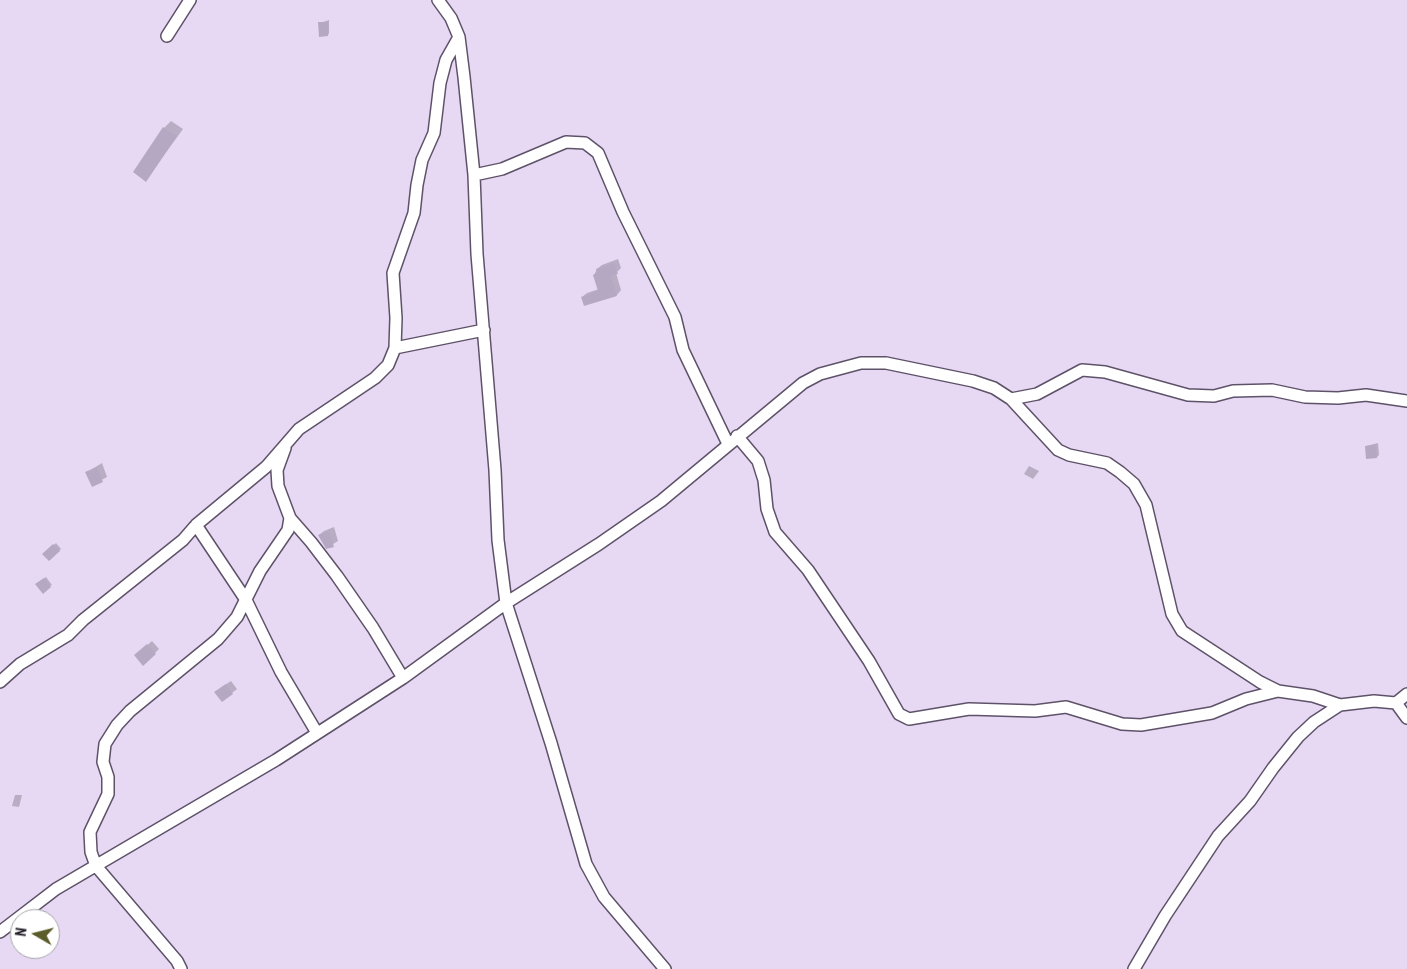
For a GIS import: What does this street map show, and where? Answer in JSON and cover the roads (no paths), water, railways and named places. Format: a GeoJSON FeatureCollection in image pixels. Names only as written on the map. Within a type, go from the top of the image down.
{"type":"FeatureCollection","features":[{"type":"Feature","properties":{"kind":"street"},"geometry":{"type":"LineString","coordinates":[[166,36],[190,0]]}},
{"type":"Feature","properties":{"kind":"street"},"geometry":{"type":"LineString","coordinates":[[438,0],[451,18],[459,37],[474,175],[498,540],[506,603],[586,864],[604,897],[665,969]]}},
{"type":"Feature","properties":{"kind":"street"},"geometry":{"type":"LineString","coordinates":[[0,682],[31,657],[68,635],[182,540],[266,467],[299,429],[375,378],[388,365],[395,348],[396,318],[393,273],[414,213],[422,160],[434,133],[440,83],[446,60],[459,37]]}},
{"type":"Feature","properties":{"kind":"street"},"geometry":{"type":"LineString","coordinates":[[474,175],[502,169],[566,142],[584,142],[598,153],[623,212],[675,317],[683,350],[732,440],[758,461],[764,480],[767,509],[774,532],[808,570],[869,661],[899,714],[909,719],[969,709],[1034,711],[1066,707],[1122,724],[1141,725],[1212,713],[1246,699],[1278,691]]}},
{"type":"Feature","properties":{"kind":"street"},"geometry":{"type":"LineString","coordinates":[[395,348],[484,330]]}},
{"type":"Feature","properties":{"kind":"street"},"geometry":{"type":"LineString","coordinates":[[0,932],[56,889],[317,733],[403,678],[506,603],[569,564],[662,501],[732,440],[803,383],[820,374],[861,363],[886,363],[973,381],[994,388],[1011,399],[1058,450],[1069,455],[1107,463],[1134,484],[1146,505],[1172,614],[1182,631],[1260,682],[1278,691],[1313,696],[1340,705],[1374,701],[1396,703],[1407,694]]}},
{"type":"Feature","properties":{"kind":"street"},"geometry":{"type":"LineString","coordinates":[[1011,399],[1037,394],[1082,370],[1105,372],[1188,395],[1214,396],[1233,391],[1272,390],[1305,397],[1338,398],[1366,395],[1407,401]]}},
{"type":"Feature","properties":{"kind":"street"},"geometry":{"type":"LineString","coordinates":[[287,442],[278,470],[278,486],[290,518],[337,576],[373,628],[403,678]]}},
{"type":"Feature","properties":{"kind":"street"},"geometry":{"type":"LineString","coordinates":[[181,969],[177,961],[96,866],[91,852],[90,832],[108,794],[108,777],[103,762],[105,744],[116,725],[130,711],[218,639],[236,617],[260,571],[288,530],[290,518]]}},
{"type":"Feature","properties":{"kind":"street"},"geometry":{"type":"LineString","coordinates":[[196,526],[246,600],[281,672],[317,733]]}},
{"type":"Feature","properties":{"kind":"street"},"geometry":{"type":"LineString","coordinates":[[1396,703],[1407,718]]}},
{"type":"Feature","properties":{"kind":"street"},"geometry":{"type":"LineString","coordinates":[[1134,969],[1165,916],[1218,836],[1250,801],[1298,737],[1314,722],[1340,705]]}}]}
